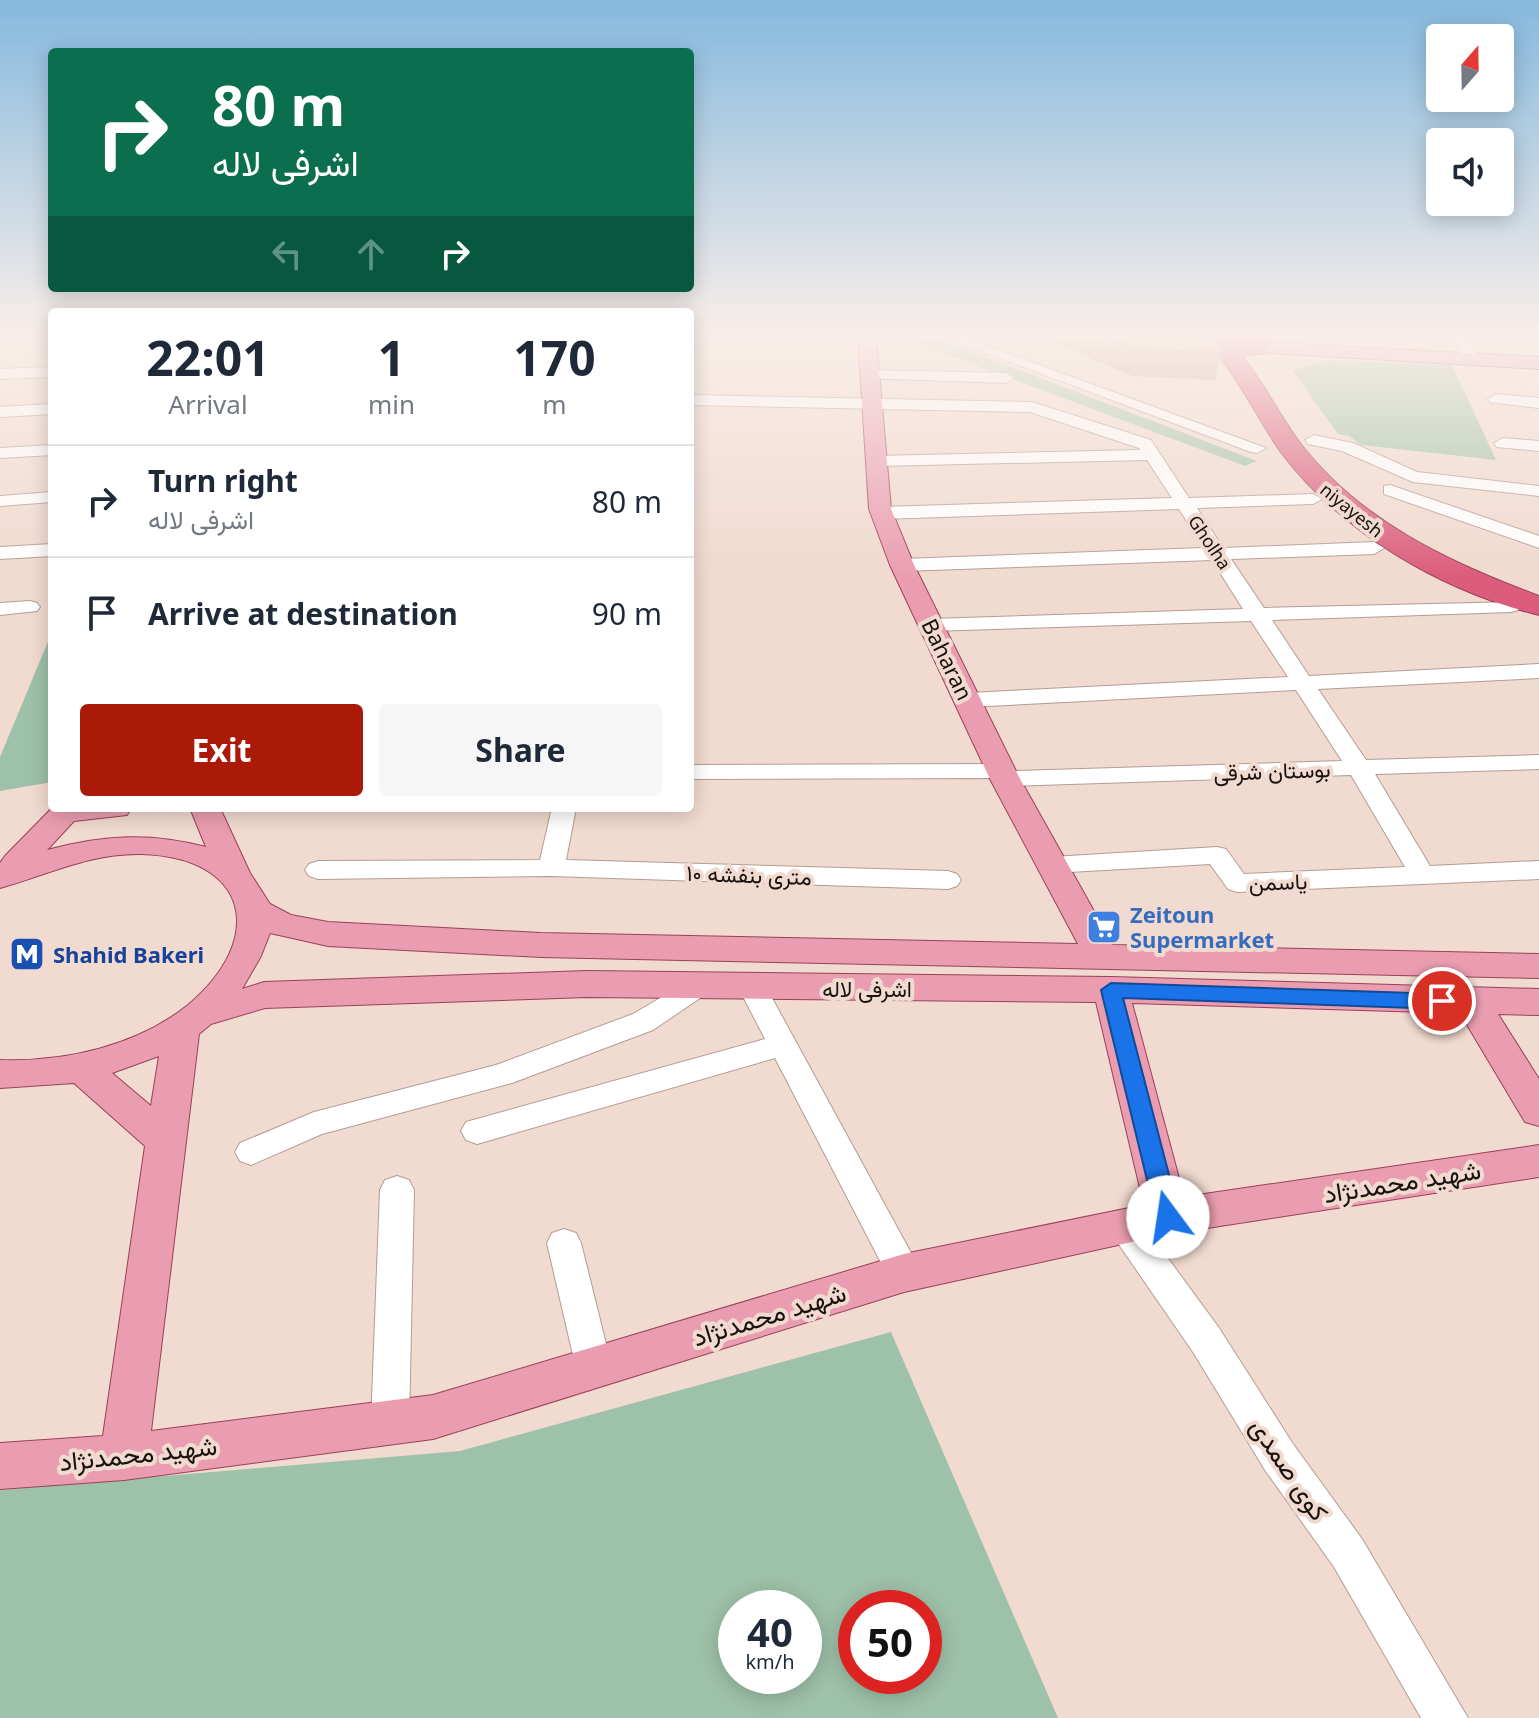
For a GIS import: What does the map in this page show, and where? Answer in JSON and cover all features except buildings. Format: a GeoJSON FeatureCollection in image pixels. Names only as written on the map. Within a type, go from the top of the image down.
{"type":"FeatureCollection","features":[{"type":"Feature","properties":{"kind":"highway","name":"niyayesh"},"geometry":{"type":"LineString","coordinates":[[1272,417],[1294,451],[1345,508],[1380,534],[1431,563],[1539,606]]}},
{"type":"Feature","properties":{"kind":"highway","name":"niyayesh"},"geometry":{"type":"LineString","coordinates":[[1301,417],[1341,480],[1387,520],[1462,562],[1539,590]]}},
{"type":"Feature","properties":{"kind":"main road","name":"Baharan"},"geometry":{"type":"LineString","coordinates":[[873,417],[882,513],[902,565],[1004,775],[1107,974],[1168,1217]]}},
{"type":"Feature","properties":{"kind":"main road"},"geometry":{"type":"LineString","coordinates":[[0,877],[66,812]]}},
{"type":"Feature","properties":{"kind":"main road"},"geometry":{"type":"LineString","coordinates":[[0,1074],[19,1077],[82,1068],[144,1046],[191,1020],[234,976],[250,944],[255,910],[234,874],[207,812]]}},
{"type":"Feature","properties":{"kind":"main road"},"geometry":{"type":"LineString","coordinates":[[0,877],[66,854],[106,845],[158,845],[202,854],[234,874]]}},
{"type":"Feature","properties":{"kind":"main road","name":"اشرفی لاله"},"geometry":{"type":"LineString","coordinates":[[255,910],[282,925],[301,930],[373,936],[1107,974],[1472,1002],[1539,1002]]}},
{"type":"Feature","properties":{"kind":"main road","name":"اشرفی لاله"},"geometry":{"type":"LineString","coordinates":[[191,1020],[245,999],[280,994],[587,984],[752,987],[1107,974],[1539,966]]}},
{"type":"Feature","properties":{"kind":"main road"},"geometry":{"type":"LineString","coordinates":[[1472,1002],[1539,1111]]}},
{"type":"Feature","properties":{"kind":"main road"},"geometry":{"type":"LineString","coordinates":[[124,1457],[165,1141],[191,1020]]}},
{"type":"Feature","properties":{"kind":"main road"},"geometry":{"type":"LineString","coordinates":[[82,1068],[165,1141]]}},
{"type":"Feature","properties":{"kind":"main road","name":"شهید محمدنژاد"},"geometry":{"type":"LineString","coordinates":[[0,1466],[124,1457],[433,1417],[904,1273],[1168,1217],[1539,1161]]}},
{"type":"Feature","properties":{"kind":"street","name":"Gholha"},"geometry":{"type":"LineString","coordinates":[[1063,417],[1145,444],[1359,768],[1423,876]]}},
{"type":"Feature","properties":{"kind":"street"},"geometry":{"type":"LineString","coordinates":[[1172,417],[1257,448]]}},
{"type":"Feature","properties":{"kind":"street"},"geometry":{"type":"LineString","coordinates":[[1314,440],[1347,447],[1413,477],[1539,491]]}},
{"type":"Feature","properties":{"kind":"street"},"geometry":{"type":"LineString","coordinates":[[1503,443],[1539,446]]}},
{"type":"Feature","properties":{"kind":"street"},"geometry":{"type":"LineString","coordinates":[[0,453],[48,450]]}},
{"type":"Feature","properties":{"kind":"street"},"geometry":{"type":"LineString","coordinates":[[877,461],[1151,455]]}},
{"type":"Feature","properties":{"kind":"street"},"geometry":{"type":"LineString","coordinates":[[1390,490],[1539,542]]}},
{"type":"Feature","properties":{"kind":"street"},"geometry":{"type":"LineString","coordinates":[[0,501],[48,497]]}},
{"type":"Feature","properties":{"kind":"street"},"geometry":{"type":"LineString","coordinates":[[882,513],[1313,499]]}},
{"type":"Feature","properties":{"kind":"street"},"geometry":{"type":"LineString","coordinates":[[902,565],[1374,548]]}},
{"type":"Feature","properties":{"kind":"street"},"geometry":{"type":"LineString","coordinates":[[0,553],[48,550]]}},
{"type":"Feature","properties":{"kind":"street"},"geometry":{"type":"LineString","coordinates":[[931,625],[1511,606]]}},
{"type":"Feature","properties":{"kind":"street"},"geometry":{"type":"LineString","coordinates":[[0,609],[30,607]]}},
{"type":"Feature","properties":{"kind":"street"},"geometry":{"type":"LineString","coordinates":[[968,700],[1539,671]]}},
{"type":"Feature","properties":{"kind":"street","name":"بوستان شرقی"},"geometry":{"type":"LineString","coordinates":[[694,772],[1004,775],[1539,762]]}},
{"type":"Feature","properties":{"kind":"street"},"geometry":{"type":"LineString","coordinates":[[551,868],[563,812]]}},
{"type":"Feature","properties":{"kind":"street","name":"یاسمن"},"geometry":{"type":"LineString","coordinates":[[1052,865],[1217,855],[1237,883],[1423,876]]}},
{"type":"Feature","properties":{"kind":"street","name":"۱۰ متری بنفشه"},"geometry":{"type":"LineString","coordinates":[[318,870],[551,868],[948,880]]}},
{"type":"Feature","properties":{"kind":"street"},"geometry":{"type":"LineString","coordinates":[[1423,876],[1539,870]]}},
{"type":"Feature","properties":{"kind":"street"},"geometry":{"type":"LineString","coordinates":[[251,1152],[314,1124],[529,1065],[643,1022],[699,985]]}},
{"type":"Feature","properties":{"kind":"street"},"geometry":{"type":"LineString","coordinates":[[752,987],[904,1273]]}},
{"type":"Feature","properties":{"kind":"street"},"geometry":{"type":"LineString","coordinates":[[477,1131],[783,1045]]}},
{"type":"Feature","properties":{"kind":"street"},"geometry":{"type":"LineString","coordinates":[[390,1424],[397,1190]]}},
{"type":"Feature","properties":{"kind":"street","name":"کوی صمدی"},"geometry":{"type":"LineString","coordinates":[[1125,1226],[1206,1340],[1279,1457],[1348,1553],[1446,1718]]}},
{"type":"Feature","properties":{"kind":"street"},"geometry":{"type":"LineString","coordinates":[[564,1243],[594,1368]]}},
{"type":"Feature","properties":{"kind":"green space"},"geometry":{"type":"Polygon","coordinates":[[[1114,417],[1142,417],[1257,461],[1245,466],[1114,417]]]}},
{"type":"Feature","properties":{"kind":"green space"},"geometry":{"type":"Polygon","coordinates":[[[1326,417],[1476,417],[1496,460],[1361,445],[1349,436],[1338,434],[1326,417]]]}},
{"type":"Feature","properties":{"kind":"green space"},"geometry":{"type":"Polygon","coordinates":[[[48,642],[48,783],[0,791],[0,757],[48,642]]]}},
{"type":"Feature","properties":{"kind":"green space"},"geometry":{"type":"Polygon","coordinates":[[[891,1332],[1058,1718],[0,1718],[0,1490],[460,1451],[891,1332]]]}},
{"type":"Feature","properties":{"kind":"place","name":"Zeitoun Supermarket"},"geometry":{"type":"Point","coordinates":[1104,927]}},
{"type":"Feature","properties":{"kind":"place","name":"Shahid Bakeri"},"geometry":{"type":"Point","coordinates":[27,954]}},
{"type":"Feature","properties":{"kind":"route"},"geometry":{"type":"LineString","coordinates":[[1168,1217],[1111,990],[1442,1001]]}}]}
